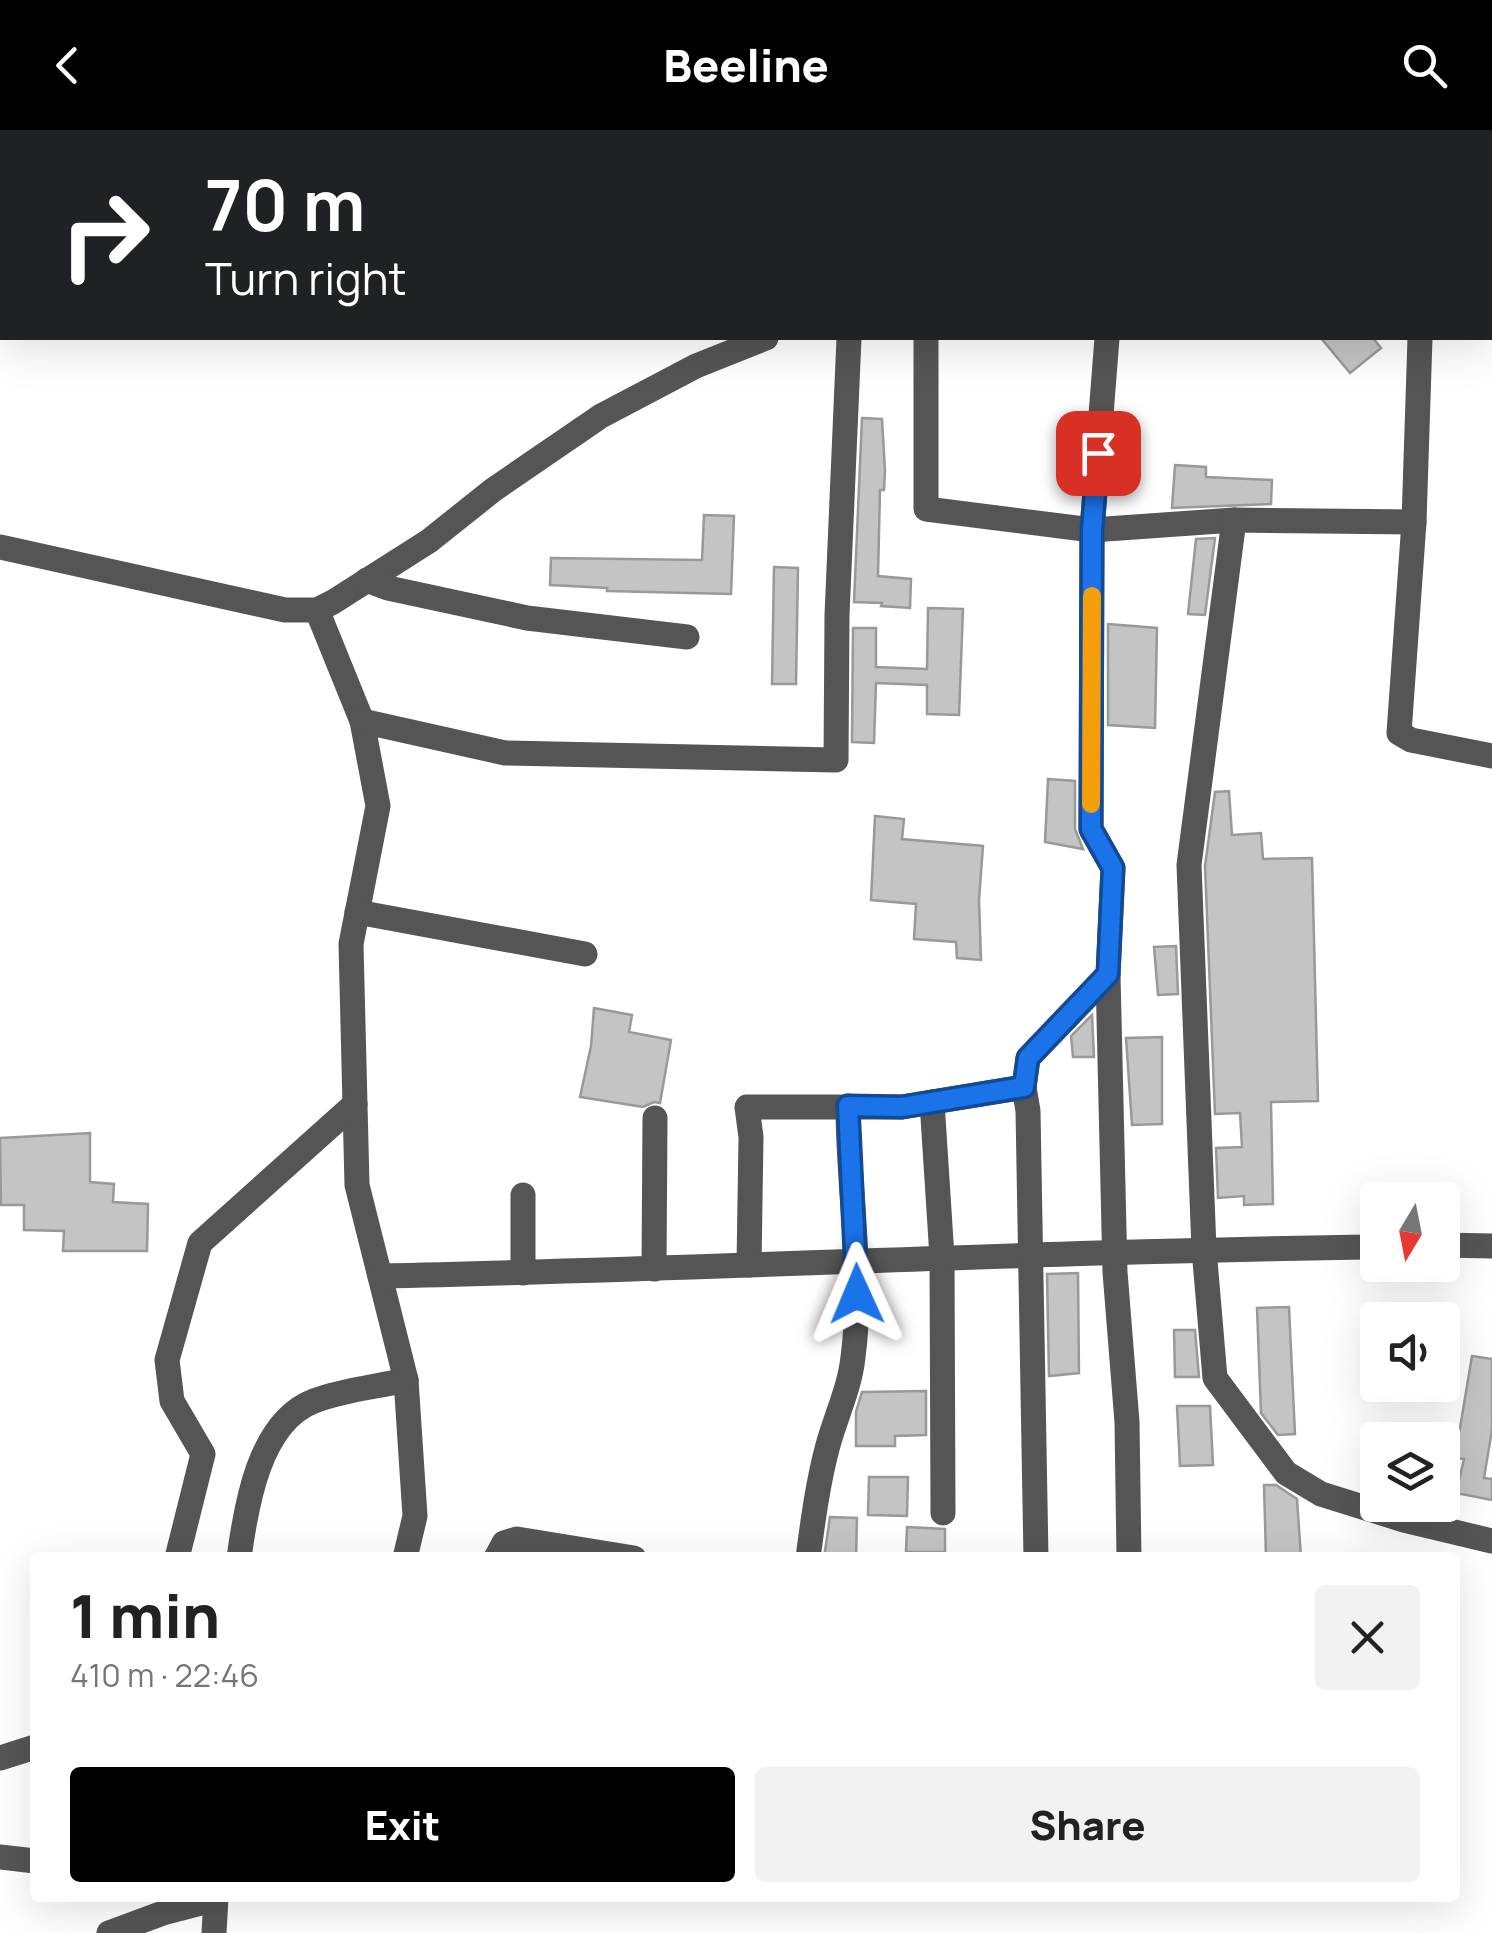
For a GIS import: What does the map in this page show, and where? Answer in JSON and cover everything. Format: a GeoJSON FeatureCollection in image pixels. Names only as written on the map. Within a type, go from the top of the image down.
{"type":"FeatureCollection","features":[{"type":"Feature","properties":{"kind":"street"},"geometry":{"type":"LineString","coordinates":[[0,547],[285,610],[317,610],[429,541],[493,490],[601,416],[696,366],[761,340]]}},
{"type":"Feature","properties":{"kind":"street"},"geometry":{"type":"LineString","coordinates":[[362,722],[505,753],[836,760],[837,615],[849,340]]}},
{"type":"Feature","properties":{"kind":"street"},"geometry":{"type":"LineString","coordinates":[[926,340],[926,509],[1092,530],[1234,520],[1414,522]]}},
{"type":"Feature","properties":{"kind":"street"},"geometry":{"type":"LineString","coordinates":[[1107,340],[1092,530],[1091,829],[1113,868],[1108,974],[1115,1250],[1128,1422],[1129,1552]]}},
{"type":"Feature","properties":{"kind":"street"},"geometry":{"type":"LineString","coordinates":[[1420,340],[1414,522],[1399,734],[1411,740],[1492,756]]}},
{"type":"Feature","properties":{"kind":"street"},"geometry":{"type":"LineString","coordinates":[[1234,520],[1189,865],[1204,1249],[1215,1378],[1286,1473],[1321,1494],[1404,1520],[1492,1541]]}},
{"type":"Feature","properties":{"kind":"street"},"geometry":{"type":"LineString","coordinates":[[368,580],[388,588],[528,618],[687,637]]}},
{"type":"Feature","properties":{"kind":"street"},"geometry":{"type":"LineString","coordinates":[[317,610],[362,722],[378,806],[350,944],[357,1185],[406,1380],[415,1516],[406,1552]]}},
{"type":"Feature","properties":{"kind":"street"},"geometry":{"type":"LineString","coordinates":[[357,912],[585,954]]}},
{"type":"Feature","properties":{"kind":"street"},"geometry":{"type":"LineString","coordinates":[[1036,1552],[1028,1111],[1024,1087],[1028,1058],[1108,974]]}},
{"type":"Feature","properties":{"kind":"street"},"geometry":{"type":"LineString","coordinates":[[750,1265],[747,1107],[902,1107],[1024,1087]]}},
{"type":"Feature","properties":{"kind":"street"},"geometry":{"type":"LineString","coordinates":[[932,1102],[942,1257],[943,1513]]}},
{"type":"Feature","properties":{"kind":"street"},"geometry":{"type":"LineString","coordinates":[[178,1552],[203,1454],[172,1401],[167,1360],[200,1244],[355,1104]]}},
{"type":"Feature","properties":{"kind":"street"},"geometry":{"type":"LineString","coordinates":[[809,1552],[827,1449],[853,1361],[857,1261],[848,1106]]}},
{"type":"Feature","properties":{"kind":"street"},"geometry":{"type":"LineString","coordinates":[[654,1269],[655,1118]]}},
{"type":"Feature","properties":{"kind":"street"},"geometry":{"type":"LineString","coordinates":[[522,1273],[523,1195]]}},
{"type":"Feature","properties":{"kind":"street"},"geometry":{"type":"LineString","coordinates":[[1460,1245],[1492,1246]]}},
{"type":"Feature","properties":{"kind":"street"},"geometry":{"type":"LineString","coordinates":[[380,1276],[1115,1250],[1360,1246]]}},
{"type":"Feature","properties":{"kind":"street"},"geometry":{"type":"LineString","coordinates":[[240,1552],[246,1503],[278,1426],[312,1402],[406,1380]]}},
{"type":"Feature","properties":{"kind":"street"},"geometry":{"type":"LineString","coordinates":[[499,1552],[504,1543],[517,1540],[595,1552]]}},
{"type":"Feature","properties":{"kind":"street"},"geometry":{"type":"LineString","coordinates":[[0,1758],[30,1749]]}},
{"type":"Feature","properties":{"kind":"street"},"geometry":{"type":"LineString","coordinates":[[0,1857],[30,1860]]}},
{"type":"Feature","properties":{"kind":"street"},"geometry":{"type":"LineString","coordinates":[[109,1933],[203,1902]]}},
{"type":"Feature","properties":{"kind":"street"},"geometry":{"type":"LineString","coordinates":[[214,1902],[214,1933]]}},
{"type":"Feature","properties":{"kind":"building"},"geometry":{"type":"Polygon","coordinates":[[[1323,340],[1375,340],[1381,348],[1350,373],[1323,340]]]}},
{"type":"Feature","properties":{"kind":"building"},"geometry":{"type":"Polygon","coordinates":[[[862,418],[882,419],[885,471],[884,490],[880,490],[878,576],[911,579],[910,608],[854,602],[862,418]]]}},
{"type":"Feature","properties":{"kind":"building"},"geometry":{"type":"Polygon","coordinates":[[[1175,465],[1206,467],[1206,477],[1272,480],[1271,504],[1172,508],[1175,465]]]}},
{"type":"Feature","properties":{"kind":"building"},"geometry":{"type":"Polygon","coordinates":[[[704,515],[734,516],[731,594],[607,591],[550,585],[551,558],[702,560],[704,515]]]}},
{"type":"Feature","properties":{"kind":"building"},"geometry":{"type":"Polygon","coordinates":[[[1215,538],[1205,615],[1188,614],[1196,539],[1215,538]]]}},
{"type":"Feature","properties":{"kind":"building"},"geometry":{"type":"Polygon","coordinates":[[[774,567],[798,568],[796,684],[772,684],[774,567]]]}},
{"type":"Feature","properties":{"kind":"building"},"geometry":{"type":"Polygon","coordinates":[[[928,608],[963,609],[959,715],[927,714],[927,685],[876,683],[874,743],[852,742],[853,628],[876,628],[876,667],[927,669],[928,608]]]}},
{"type":"Feature","properties":{"kind":"building"},"geometry":{"type":"Polygon","coordinates":[[[1108,624],[1157,628],[1155,728],[1108,725],[1108,624]]]}},
{"type":"Feature","properties":{"kind":"building"},"geometry":{"type":"Polygon","coordinates":[[[1048,779],[1075,781],[1075,829],[1083,849],[1045,842],[1048,779]]]}},
{"type":"Feature","properties":{"kind":"building"},"geometry":{"type":"Polygon","coordinates":[[[1229,791],[1232,835],[1261,833],[1263,859],[1312,858],[1318,1101],[1271,1102],[1273,1204],[1244,1205],[1244,1196],[1218,1198],[1216,1148],[1242,1147],[1240,1113],[1215,1114],[1205,866],[1215,792],[1229,791]]]}},
{"type":"Feature","properties":{"kind":"building"},"geometry":{"type":"Polygon","coordinates":[[[875,816],[904,819],[902,839],[983,846],[979,900],[981,960],[957,958],[956,942],[914,939],[916,904],[871,900],[875,816]]]}},
{"type":"Feature","properties":{"kind":"building"},"geometry":{"type":"Polygon","coordinates":[[[1176,946],[1178,994],[1158,995],[1154,947],[1176,946]]]}},
{"type":"Feature","properties":{"kind":"building"},"geometry":{"type":"Polygon","coordinates":[[[594,1008],[632,1015],[629,1032],[671,1040],[660,1103],[643,1107],[580,1097],[594,1008]]]}},
{"type":"Feature","properties":{"kind":"building"},"geometry":{"type":"Polygon","coordinates":[[[1092,1015],[1094,1057],[1073,1057],[1071,1036],[1092,1015]]]}},
{"type":"Feature","properties":{"kind":"building"},"geometry":{"type":"Polygon","coordinates":[[[1162,1037],[1162,1124],[1132,1125],[1126,1038],[1162,1037]]]}},
{"type":"Feature","properties":{"kind":"building"},"geometry":{"type":"Polygon","coordinates":[[[90,1133],[90,1182],[114,1184],[113,1202],[148,1204],[147,1251],[63,1251],[64,1231],[24,1230],[24,1205],[1,1205],[0,1138],[90,1133]]]}},
{"type":"Feature","properties":{"kind":"building"},"geometry":{"type":"Polygon","coordinates":[[[1078,1273],[1079,1373],[1049,1376],[1047,1274],[1078,1273]]]}},
{"type":"Feature","properties":{"kind":"building"},"geometry":{"type":"Polygon","coordinates":[[[1289,1307],[1295,1434],[1278,1435],[1261,1413],[1257,1308],[1289,1307]]]}},
{"type":"Feature","properties":{"kind":"building"},"geometry":{"type":"Polygon","coordinates":[[[1174,1330],[1195,1330],[1199,1377],[1175,1377],[1174,1330]]]}},
{"type":"Feature","properties":{"kind":"building"},"geometry":{"type":"Polygon","coordinates":[[[1472,1356],[1492,1359],[1492,1430],[1484,1478],[1492,1479],[1492,1500],[1460,1494],[1464,1459],[1460,1459],[1460,1428],[1472,1356]]]}},
{"type":"Feature","properties":{"kind":"building"},"geometry":{"type":"Polygon","coordinates":[[[926,1391],[926,1435],[895,1436],[895,1446],[856,1446],[856,1412],[862,1392],[926,1391]]]}},
{"type":"Feature","properties":{"kind":"building"},"geometry":{"type":"Polygon","coordinates":[[[1177,1406],[1210,1406],[1213,1465],[1180,1466],[1177,1406]]]}},
{"type":"Feature","properties":{"kind":"building"},"geometry":{"type":"Polygon","coordinates":[[[869,1477],[908,1477],[907,1516],[868,1515],[869,1477]]]}},
{"type":"Feature","properties":{"kind":"building"},"geometry":{"type":"Polygon","coordinates":[[[1264,1485],[1276,1485],[1297,1499],[1301,1552],[1266,1552],[1264,1485]]]}},
{"type":"Feature","properties":{"kind":"building"},"geometry":{"type":"Polygon","coordinates":[[[830,1517],[857,1518],[856,1552],[825,1552],[830,1517]]]}},
{"type":"Feature","properties":{"kind":"building"},"geometry":{"type":"Polygon","coordinates":[[[907,1527],[945,1529],[945,1552],[906,1552],[907,1527]]]}},
{"type":"Feature","properties":{"kind":"slow traffic"},"geometry":{"type":"LineString","coordinates":[[1091,804],[1092,596]]}},
{"type":"Feature","properties":{"kind":"route"},"geometry":{"type":"LineString","coordinates":[[857,1294],[848,1106],[902,1107],[1024,1087],[1028,1058],[1108,974],[1113,868],[1091,829],[1092,530],[1098,453]]}}]}
